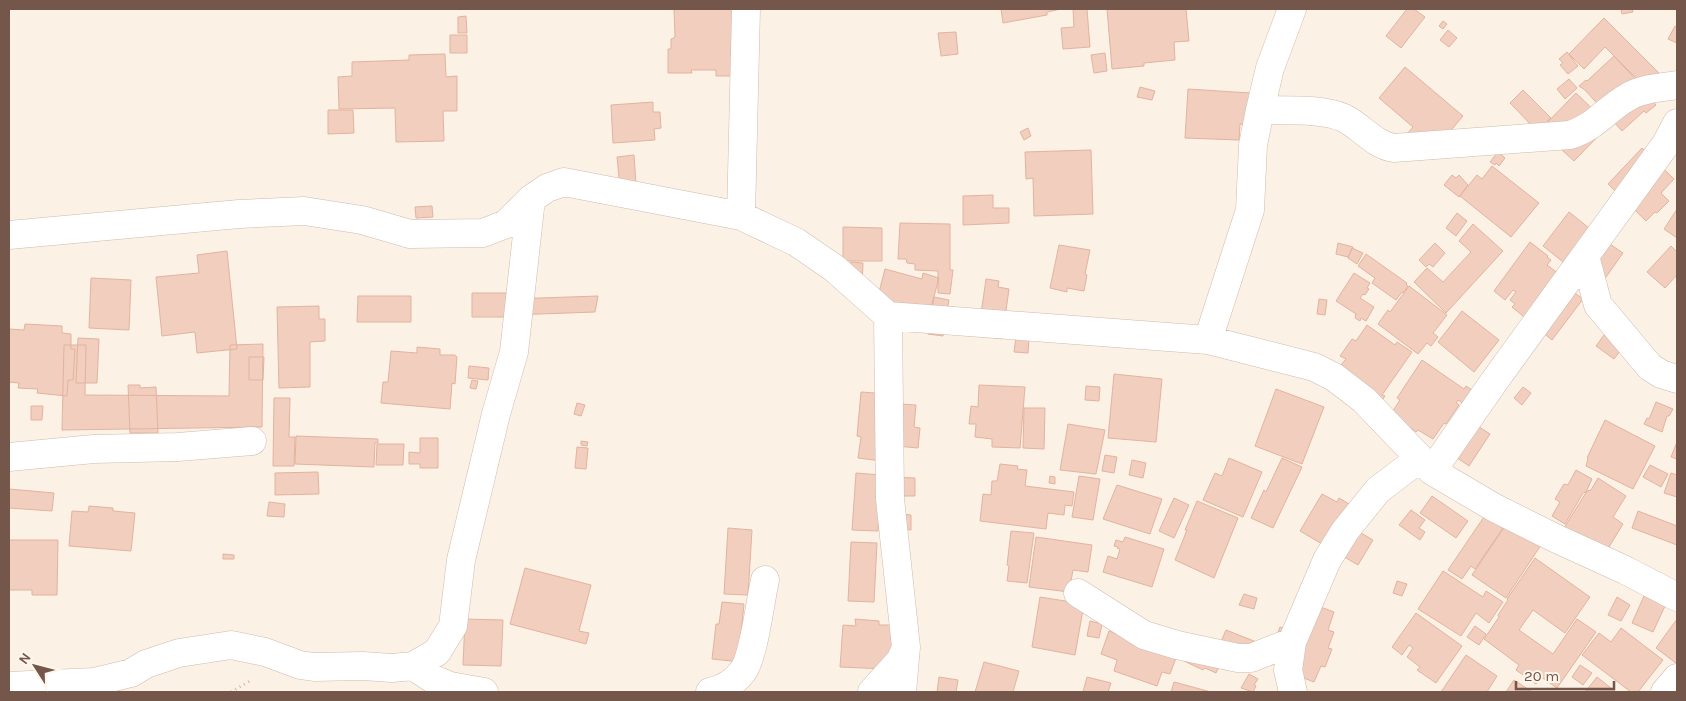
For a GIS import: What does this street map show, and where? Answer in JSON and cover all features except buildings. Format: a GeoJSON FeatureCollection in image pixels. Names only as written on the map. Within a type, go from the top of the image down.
{"type":"FeatureCollection","features":[{"type":"Feature","properties":{"kind":"street"},"geometry":{"type":"LineString","coordinates":[[741,216],[746,9]]}},
{"type":"Feature","properties":{"kind":"street"},"geometry":{"type":"LineString","coordinates":[[1208,340],[1250,210],[1253,145],[1260,110],[1270,68],[1292,9]]}},
{"type":"Feature","properties":{"kind":"street"},"geometry":{"type":"LineString","coordinates":[[1260,110],[1319,112],[1334,115],[1353,123],[1381,144],[1394,148],[1570,135],[1590,127],[1628,96],[1642,91],[1677,85]]}},
{"type":"Feature","properties":{"kind":"street"},"geometry":{"type":"LineString","coordinates":[[1293,692],[1288,670],[1292,642],[1327,560],[1345,531],[1378,490],[1425,465],[1493,383],[1666,144],[1677,123]]}},
{"type":"Feature","properties":{"kind":"street"},"geometry":{"type":"LineString","coordinates":[[9,235],[239,214],[304,211],[362,220],[410,234],[483,233],[506,224],[531,199],[564,182],[741,216],[796,242],[834,268],[888,316],[1208,340],[1314,367],[1334,377],[1364,400],[1425,465],[1495,508],[1677,597]]}},
{"type":"Feature","properties":{"kind":"street"},"geometry":{"type":"LineString","coordinates":[[9,686],[94,682],[131,673],[146,664],[179,653],[231,645],[265,652],[300,665],[314,667],[363,666],[392,668],[413,666],[437,652],[453,626],[461,560],[496,414],[514,352],[531,199]]}},
{"type":"Feature","properties":{"kind":"street"},"geometry":{"type":"LineString","coordinates":[[1585,256],[1598,305],[1650,367],[1661,374],[1677,379]]}},
{"type":"Feature","properties":{"kind":"street"},"geometry":{"type":"LineString","coordinates":[[888,316],[890,499],[906,647],[902,692]]}},
{"type":"Feature","properties":{"kind":"street"},"geometry":{"type":"LineString","coordinates":[[9,457],[252,441]]}},
{"type":"Feature","properties":{"kind":"street"},"geometry":{"type":"LineString","coordinates":[[710,692],[723,688],[735,680],[744,670],[751,652],[765,580]]}},
{"type":"Feature","properties":{"kind":"street"},"geometry":{"type":"LineString","coordinates":[[1078,593],[1144,635],[1177,645],[1238,658],[1251,658],[1292,642]]}},
{"type":"Feature","properties":{"kind":"street"},"geometry":{"type":"LineString","coordinates":[[872,692],[900,661],[906,647]]}},
{"type":"Feature","properties":{"kind":"street"},"geometry":{"type":"LineString","coordinates":[[413,666],[433,679],[450,686],[484,692]]}},
{"type":"Feature","properties":{"kind":"street"},"geometry":{"type":"LineString","coordinates":[[1665,692],[1677,678]]}}]}
